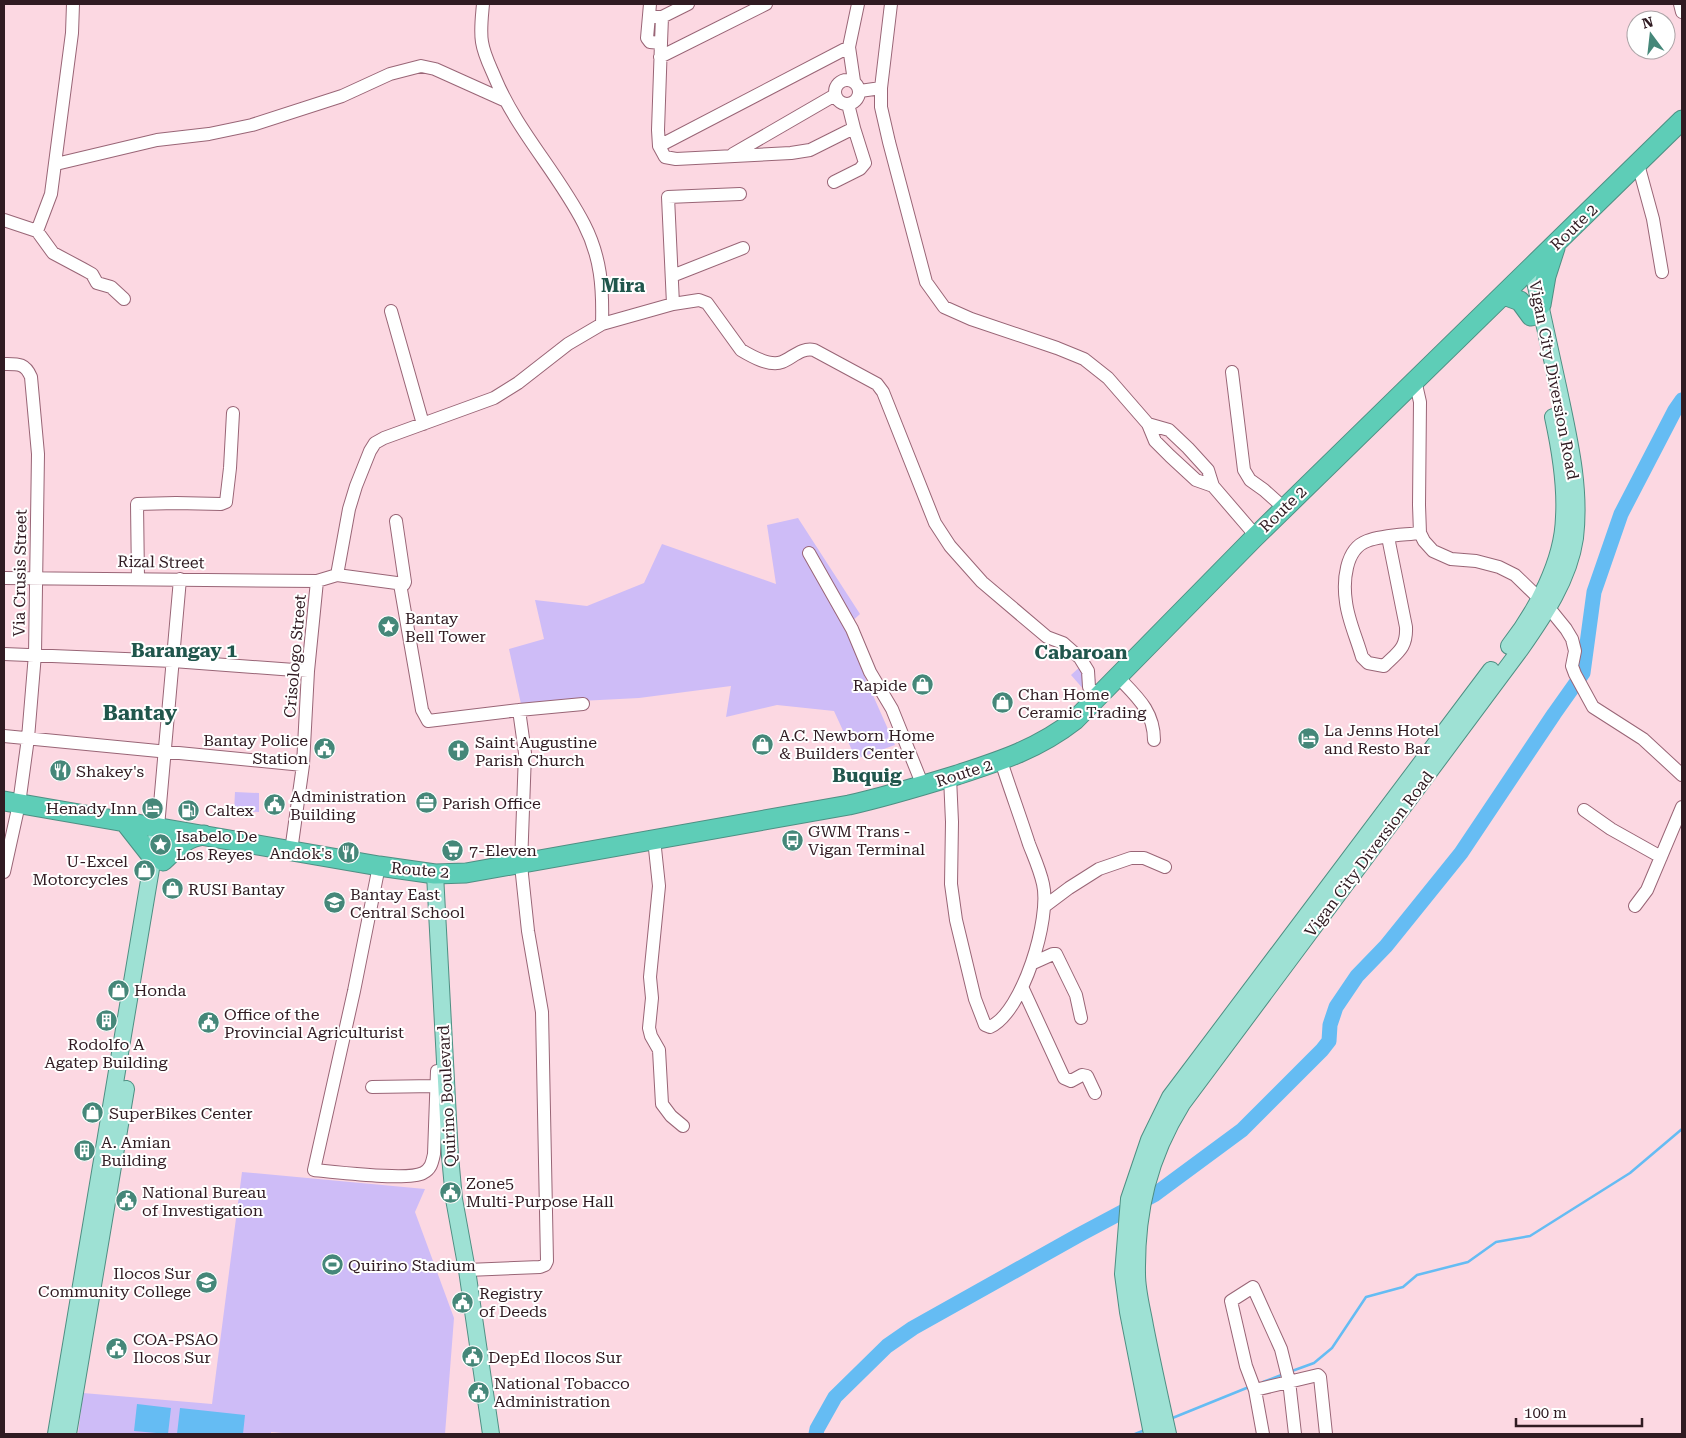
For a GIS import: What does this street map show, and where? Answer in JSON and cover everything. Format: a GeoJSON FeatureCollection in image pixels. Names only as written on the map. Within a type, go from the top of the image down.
{"type":"FeatureCollection","features":[{"type":"Feature","properties":{"kind":"highway","name":"Route 2"},"geometry":{"type":"LineString","coordinates":[[11,802],[379,866],[435,874],[466,873],[521,865],[654,839],[849,805],[923,786],[1001,761],[1042,743],[1075,720],[1284,508],[1682,120]]}},
{"type":"Feature","properties":{"kind":"highway"},"geometry":{"type":"LineString","coordinates":[[1504,294],[1536,310],[1557,243]]}},
{"type":"Feature","properties":{"kind":"highway"},"geometry":{"type":"LineString","coordinates":[[124,821],[158,860],[186,840],[194,836],[205,835]]}},
{"type":"Feature","properties":{"kind":"main road","name":"Vigan City Diversion Road"},"geometry":{"type":"LineString","coordinates":[[1152,1434],[1154,1407],[1150,1353],[1137,1275],[1132,1224],[1136,1196],[1170,1124],[1182,1104],[1520,650],[1569,562],[1575,539],[1577,503],[1572,454],[1528,272]]}},
{"type":"Feature","properties":{"kind":"main road"},"geometry":{"type":"LineString","coordinates":[[62,1433],[163,828]]}},
{"type":"Feature","properties":{"kind":"main road","name":"Quirino Boulevard"},"geometry":{"type":"LineString","coordinates":[[435,874],[454,1199],[467,1270],[491,1434]]}},
{"type":"Feature","properties":{"kind":"main road","name":"Vigan City Diversion Road"},"geometry":{"type":"LineString","coordinates":[[1154,1407],[1168,1434]]}},
{"type":"Feature","properties":{"kind":"street"},"geometry":{"type":"LineString","coordinates":[[37,231],[51,194],[56,164],[72,33],[73,4]]}},
{"type":"Feature","properties":{"kind":"street"},"geometry":{"type":"LineString","coordinates":[[483,4],[482,43],[485,55],[504,100],[530,142],[555,176],[586,230],[600,266],[602,324]]}},
{"type":"Feature","properties":{"kind":"street"},"geometry":{"type":"LineString","coordinates":[[650,4],[648,41],[661,43]]}},
{"type":"Feature","properties":{"kind":"street"},"geometry":{"type":"LineString","coordinates":[[648,17],[662,17],[688,4]]}},
{"type":"Feature","properties":{"kind":"street"},"geometry":{"type":"LineString","coordinates":[[660,57],[766,4]]}},
{"type":"Feature","properties":{"kind":"street"},"geometry":{"type":"LineString","coordinates":[[858,4],[849,47],[857,86],[856,100],[848,104],[841,103],[835,95],[835,88],[843,80],[857,86],[881,88]]}},
{"type":"Feature","properties":{"kind":"street"},"geometry":{"type":"LineString","coordinates":[[891,4],[881,88],[881,107],[926,282],[944,307],[971,319],[1084,359],[1108,378],[1148,424],[1155,441],[1196,480],[1213,486]]}},
{"type":"Feature","properties":{"kind":"street"},"geometry":{"type":"LineString","coordinates":[[1680,4],[1682,12]]}},
{"type":"Feature","properties":{"kind":"street"},"geometry":{"type":"LineString","coordinates":[[662,17],[658,130],[659,146],[662,152],[669,158],[791,153],[810,150],[854,128]]}},
{"type":"Feature","properties":{"kind":"street"},"geometry":{"type":"LineString","coordinates":[[659,146],[849,47]]}},
{"type":"Feature","properties":{"kind":"street"},"geometry":{"type":"LineString","coordinates":[[56,164],[157,140],[209,134],[252,125],[342,96],[390,74],[421,66],[435,69],[504,100]]}},
{"type":"Feature","properties":{"kind":"street"},"geometry":{"type":"LineString","coordinates":[[731,155],[835,95]]}},
{"type":"Feature","properties":{"kind":"street"},"geometry":{"type":"LineString","coordinates":[[834,182],[860,169],[864,163],[848,104]]}},
{"type":"Feature","properties":{"kind":"street"},"geometry":{"type":"LineString","coordinates":[[1638,164],[1653,219],[1662,272]]}},
{"type":"Feature","properties":{"kind":"street"},"geometry":{"type":"LineString","coordinates":[[673,304],[668,197],[740,194]]}},
{"type":"Feature","properties":{"kind":"street"},"geometry":{"type":"LineString","coordinates":[[4,220],[37,231],[53,253],[92,274],[97,283],[111,287],[124,299]]}},
{"type":"Feature","properties":{"kind":"street"},"geometry":{"type":"LineString","coordinates":[[672,276],[743,248]]}},
{"type":"Feature","properties":{"kind":"street"},"geometry":{"type":"LineString","coordinates":[[401,584],[337,575],[349,509],[370,451],[375,443],[494,398],[518,383],[568,344],[602,324],[673,304],[699,300],[707,303],[741,350],[748,354],[776,364],[809,348],[877,384],[883,392],[935,524],[950,546],[982,582],[1014,610],[1047,637],[1063,643],[1080,658],[1088,670],[1089,687],[1099,697]]}},
{"type":"Feature","properties":{"kind":"street"},"geometry":{"type":"LineString","coordinates":[[391,311],[397,338],[423,424]]}},
{"type":"Feature","properties":{"kind":"street","name":"Via Crusis Street"},"geometry":{"type":"LineString","coordinates":[[4,364],[24,366],[31,377],[38,454],[35,654],[28,738],[11,802],[4,872]]}},
{"type":"Feature","properties":{"kind":"street"},"geometry":{"type":"LineString","coordinates":[[1232,372],[1244,470],[1250,480],[1284,508]]}},
{"type":"Feature","properties":{"kind":"street"},"geometry":{"type":"LineString","coordinates":[[1415,380],[1420,402],[1419,505],[1420,534],[1424,541],[1433,551],[1451,559],[1476,561],[1499,567],[1515,575],[1566,628],[1572,639],[1575,651],[1572,666],[1582,689],[1593,706],[1643,739],[1682,775]]}},
{"type":"Feature","properties":{"kind":"street"},"geometry":{"type":"LineString","coordinates":[[138,578],[137,504],[221,504],[226,502],[230,468],[232,414]]}},
{"type":"Feature","properties":{"kind":"street"},"geometry":{"type":"LineString","coordinates":[[1148,424],[1169,430],[1208,470],[1213,486],[1256,536]]}},
{"type":"Feature","properties":{"kind":"street"},"geometry":{"type":"LineString","coordinates":[[396,521],[405,582],[401,584]]}},
{"type":"Feature","properties":{"kind":"street"},"geometry":{"type":"LineString","coordinates":[[1388,537],[1406,627],[1406,642],[1384,666],[1368,663],[1362,657],[1346,602],[1346,575],[1350,559],[1357,547],[1366,541],[1388,537],[1420,534]]}},
{"type":"Feature","properties":{"kind":"street"},"geometry":{"type":"LineString","coordinates":[[809,553],[852,629],[870,672],[892,709],[923,786]]}},
{"type":"Feature","properties":{"kind":"street","name":"Crisologo Street"},"geometry":{"type":"LineString","coordinates":[[291,851],[303,765],[308,671],[317,581],[337,575]]}},
{"type":"Feature","properties":{"kind":"street","name":"Rizal Street"},"geometry":{"type":"LineString","coordinates":[[4,578],[317,581]]}},
{"type":"Feature","properties":{"kind":"street"},"geometry":{"type":"LineString","coordinates":[[163,828],[166,752],[180,579]]}},
{"type":"Feature","properties":{"kind":"street"},"geometry":{"type":"LineString","coordinates":[[401,584],[422,710],[428,721],[583,704]]}},
{"type":"Feature","properties":{"kind":"street"},"geometry":{"type":"LineString","coordinates":[[4,654],[173,661],[308,671]]}},
{"type":"Feature","properties":{"kind":"street"},"geometry":{"type":"LineString","coordinates":[[1118,677],[1140,701],[1148,713],[1152,722],[1154,740]]}},
{"type":"Feature","properties":{"kind":"street"},"geometry":{"type":"LineString","coordinates":[[467,1270],[540,1267],[545,1265],[547,1261],[542,1012],[528,931],[521,865],[525,753],[520,710]]}},
{"type":"Feature","properties":{"kind":"street"},"geometry":{"type":"LineString","coordinates":[[4,736],[303,765]]}},
{"type":"Feature","properties":{"kind":"street"},"geometry":{"type":"LineString","coordinates":[[950,777],[952,822],[951,884],[956,920],[975,999],[985,1025],[990,1027],[998,1024],[1023,989],[1033,963],[1045,906],[1043,883],[1001,761]]}},
{"type":"Feature","properties":{"kind":"street"},"geometry":{"type":"LineString","coordinates":[[1635,906],[1646,890],[1682,808]]}},
{"type":"Feature","properties":{"kind":"street"},"geometry":{"type":"LineString","coordinates":[[1584,810],[1611,829],[1661,857]]}},
{"type":"Feature","properties":{"kind":"street"},"geometry":{"type":"LineString","coordinates":[[654,839],[659,886],[650,977],[652,998],[649,1028],[659,1050],[662,1104],[665,1110],[683,1126]]}},
{"type":"Feature","properties":{"kind":"street"},"geometry":{"type":"LineString","coordinates":[[1045,906],[1076,882],[1099,869],[1131,858],[1144,858],[1165,867]]}},
{"type":"Feature","properties":{"kind":"street"},"geometry":{"type":"LineString","coordinates":[[379,866],[314,1170],[401,1176],[423,1173],[431,1166],[434,1154],[436,1071]]}},
{"type":"Feature","properties":{"kind":"street"},"geometry":{"type":"LineString","coordinates":[[1033,963],[1056,954],[1076,995],[1081,1018]]}},
{"type":"Feature","properties":{"kind":"street"},"geometry":{"type":"LineString","coordinates":[[1023,989],[1064,1078],[1071,1081],[1086,1076],[1095,1093]]}},
{"type":"Feature","properties":{"kind":"street"},"geometry":{"type":"LineString","coordinates":[[372,1087],[435,1086]]}},
{"type":"Feature","properties":{"kind":"street"},"geometry":{"type":"LineString","coordinates":[[1263,1434],[1254,1389],[1246,1366],[1231,1301],[1253,1287],[1281,1349],[1287,1374],[1295,1434]]}},
{"type":"Feature","properties":{"kind":"street"},"geometry":{"type":"LineString","coordinates":[[1254,1389],[1287,1374],[1316,1374],[1320,1377],[1326,1434]]}},
{"type":"Feature","properties":{"kind":"shaded area"},"geometry":{"type":"Polygon","coordinates":[[[798,518],[860,614],[847,626],[864,675],[895,745],[856,759],[834,711],[777,705],[726,717],[731,686],[639,698],[521,704],[509,649],[544,639],[535,600],[587,606],[644,583],[662,544],[776,584],[767,525],[798,518]]]}},
{"type":"Feature","properties":{"kind":"shaded area"},"geometry":{"type":"Polygon","coordinates":[[[1082,665],[1096,680],[1085,691],[1071,675],[1082,665]]]}},
{"type":"Feature","properties":{"kind":"shaded area"},"geometry":{"type":"Polygon","coordinates":[[[235,792],[259,793],[259,812],[234,811],[235,792]]]}},
{"type":"Feature","properties":{"kind":"shaded area","name":"Quirino Stadium"},"geometry":{"type":"Polygon","coordinates":[[[242,1172],[425,1189],[415,1212],[454,1318],[445,1434],[294,1434],[271,1432],[271,1434],[78,1434],[83,1393],[212,1404],[242,1172]]]}},
{"type":"Feature","properties":{"kind":"water"},"geometry":{"type":"Polygon","coordinates":[[[137,1404],[171,1408],[168,1434],[134,1431],[137,1404]]]}},
{"type":"Feature","properties":{"kind":"water"},"geometry":{"type":"Polygon","coordinates":[[[180,1408],[245,1415],[243,1434],[177,1434],[180,1408]]]}},
{"type":"Feature","properties":{"kind":"waterway"},"geometry":{"type":"LineString","coordinates":[[816,1434],[835,1397],[887,1346],[913,1328],[1154,1195],[1242,1130],[1322,1050],[1329,1041],[1330,1025],[1336,1007],[1357,976],[1386,946],[1461,853],[1583,673],[1594,592],[1621,514],[1682,400]]}},
{"type":"Feature","properties":{"kind":"waterway"},"geometry":{"type":"LineString","coordinates":[[1292,1371],[1314,1363],[1332,1348],[1366,1297],[1403,1287],[1417,1275],[1468,1262],[1496,1242],[1530,1236],[1630,1173],[1682,1129]]}},
{"type":"Feature","properties":{"kind":"waterway"},"geometry":{"type":"LineString","coordinates":[[1263,1382],[1284,1374]]}},
{"type":"Feature","properties":{"kind":"waterway"},"geometry":{"type":"LineString","coordinates":[[1170,1419],[1249,1387]]}},
{"type":"Feature","properties":{"kind":"waterway"},"geometry":{"type":"LineString","coordinates":[[1135,1434],[1145,1430]]}},
{"type":"Feature","properties":{"kind":"place","name":"Bantay Bell Tower"},"geometry":{"type":"Point","coordinates":[389,627]}},
{"type":"Feature","properties":{"kind":"place","name":"Rapide"},"geometry":{"type":"Point","coordinates":[923,685]}},
{"type":"Feature","properties":{"kind":"place","name":"Chan Home Ceramic Trading"},"geometry":{"type":"Point","coordinates":[1002,703]}},
{"type":"Feature","properties":{"kind":"place","name":"La Jenns Hotel and Resto Bar"},"geometry":{"type":"Point","coordinates":[1308,739]}},
{"type":"Feature","properties":{"kind":"place","name":"A.C. Newborn Home & Builders Center"},"geometry":{"type":"Point","coordinates":[763,744]}},
{"type":"Feature","properties":{"kind":"place","name":"Bantay Police Station"},"geometry":{"type":"Point","coordinates":[324,749]}},
{"type":"Feature","properties":{"kind":"place","name":"Saint Augustine Parish Church"},"geometry":{"type":"Point","coordinates":[459,751]}},
{"type":"Feature","properties":{"kind":"place","name":"Shakey's"},"geometry":{"type":"Point","coordinates":[60,771]}},
{"type":"Feature","properties":{"kind":"place","name":"Parish Office"},"geometry":{"type":"Point","coordinates":[426,803]}},
{"type":"Feature","properties":{"kind":"place","name":"Administration Building"},"geometry":{"type":"Point","coordinates":[274,805]}},
{"type":"Feature","properties":{"kind":"place","name":"Henady Inn"},"geometry":{"type":"Point","coordinates":[153,808]}},
{"type":"Feature","properties":{"kind":"place","name":"Caltex"},"geometry":{"type":"Point","coordinates":[189,810]}},
{"type":"Feature","properties":{"kind":"place","name":"GWM Trans - Vigan Terminal"},"geometry":{"type":"Point","coordinates":[792,840]}},
{"type":"Feature","properties":{"kind":"place","name":"Isabelo De Los Reyes"},"geometry":{"type":"Point","coordinates":[160,845]}},
{"type":"Feature","properties":{"kind":"place","name":"7-Eleven"},"geometry":{"type":"Point","coordinates":[453,850]}},
{"type":"Feature","properties":{"kind":"place","name":"Andok's"},"geometry":{"type":"Point","coordinates":[348,853]}},
{"type":"Feature","properties":{"kind":"place","name":"U-Excel Motorcycles"},"geometry":{"type":"Point","coordinates":[144,870]}},
{"type":"Feature","properties":{"kind":"place","name":"RUSI Bantay"},"geometry":{"type":"Point","coordinates":[172,889]}},
{"type":"Feature","properties":{"kind":"place","name":"Bantay East Central School"},"geometry":{"type":"Point","coordinates":[334,903]}},
{"type":"Feature","properties":{"kind":"place","name":"Honda"},"geometry":{"type":"Point","coordinates":[118,990]}},
{"type":"Feature","properties":{"kind":"place","name":"Rodolfo A Agatep Building"},"geometry":{"type":"Point","coordinates":[106,1020]}},
{"type":"Feature","properties":{"kind":"place","name":"Office of the Provincial Agriculturist"},"geometry":{"type":"Point","coordinates":[208,1023]}},
{"type":"Feature","properties":{"kind":"place","name":"SuperBikes Center"},"geometry":{"type":"Point","coordinates":[93,1113]}},
{"type":"Feature","properties":{"kind":"place","name":"A. Amian Building"},"geometry":{"type":"Point","coordinates":[85,1151]}},
{"type":"Feature","properties":{"kind":"place","name":"Zone5 Multi-Purpose Hall"},"geometry":{"type":"Point","coordinates":[450,1192]}},
{"type":"Feature","properties":{"kind":"place","name":"National Bureau of Investigation"},"geometry":{"type":"Point","coordinates":[126,1201]}},
{"type":"Feature","properties":{"kind":"place","name":"Quirino Stadium"},"geometry":{"type":"Point","coordinates":[332,1265]}},
{"type":"Feature","properties":{"kind":"place","name":"Ilocos Sur Community College"},"geometry":{"type":"Point","coordinates":[207,1282]}},
{"type":"Feature","properties":{"kind":"place","name":"Registry of Deeds"},"geometry":{"type":"Point","coordinates":[463,1302]}},
{"type":"Feature","properties":{"kind":"place","name":"COA-PSAO Ilocos Sur"},"geometry":{"type":"Point","coordinates":[117,1348]}},
{"type":"Feature","properties":{"kind":"place","name":"DepEd Ilocos Sur"},"geometry":{"type":"Point","coordinates":[472,1357]}},
{"type":"Feature","properties":{"kind":"place","name":"National Tobacco Administration"},"geometry":{"type":"Point","coordinates":[478,1392]}},
{"type":"Feature","properties":{"kind":"district","name":"Mira"},"geometry":{"type":"Point","coordinates":[623,285]}},
{"type":"Feature","properties":{"kind":"district","name":"Barangay 1"},"geometry":{"type":"Point","coordinates":[184,650]}},
{"type":"Feature","properties":{"kind":"district","name":"Cabaroan"},"geometry":{"type":"Point","coordinates":[1081,652]}},
{"type":"Feature","properties":{"kind":"district","name":"Bantay"},"geometry":{"type":"Point","coordinates":[140,713]}},
{"type":"Feature","properties":{"kind":"district","name":"Buquig"},"geometry":{"type":"Point","coordinates":[867,775]}}]}
